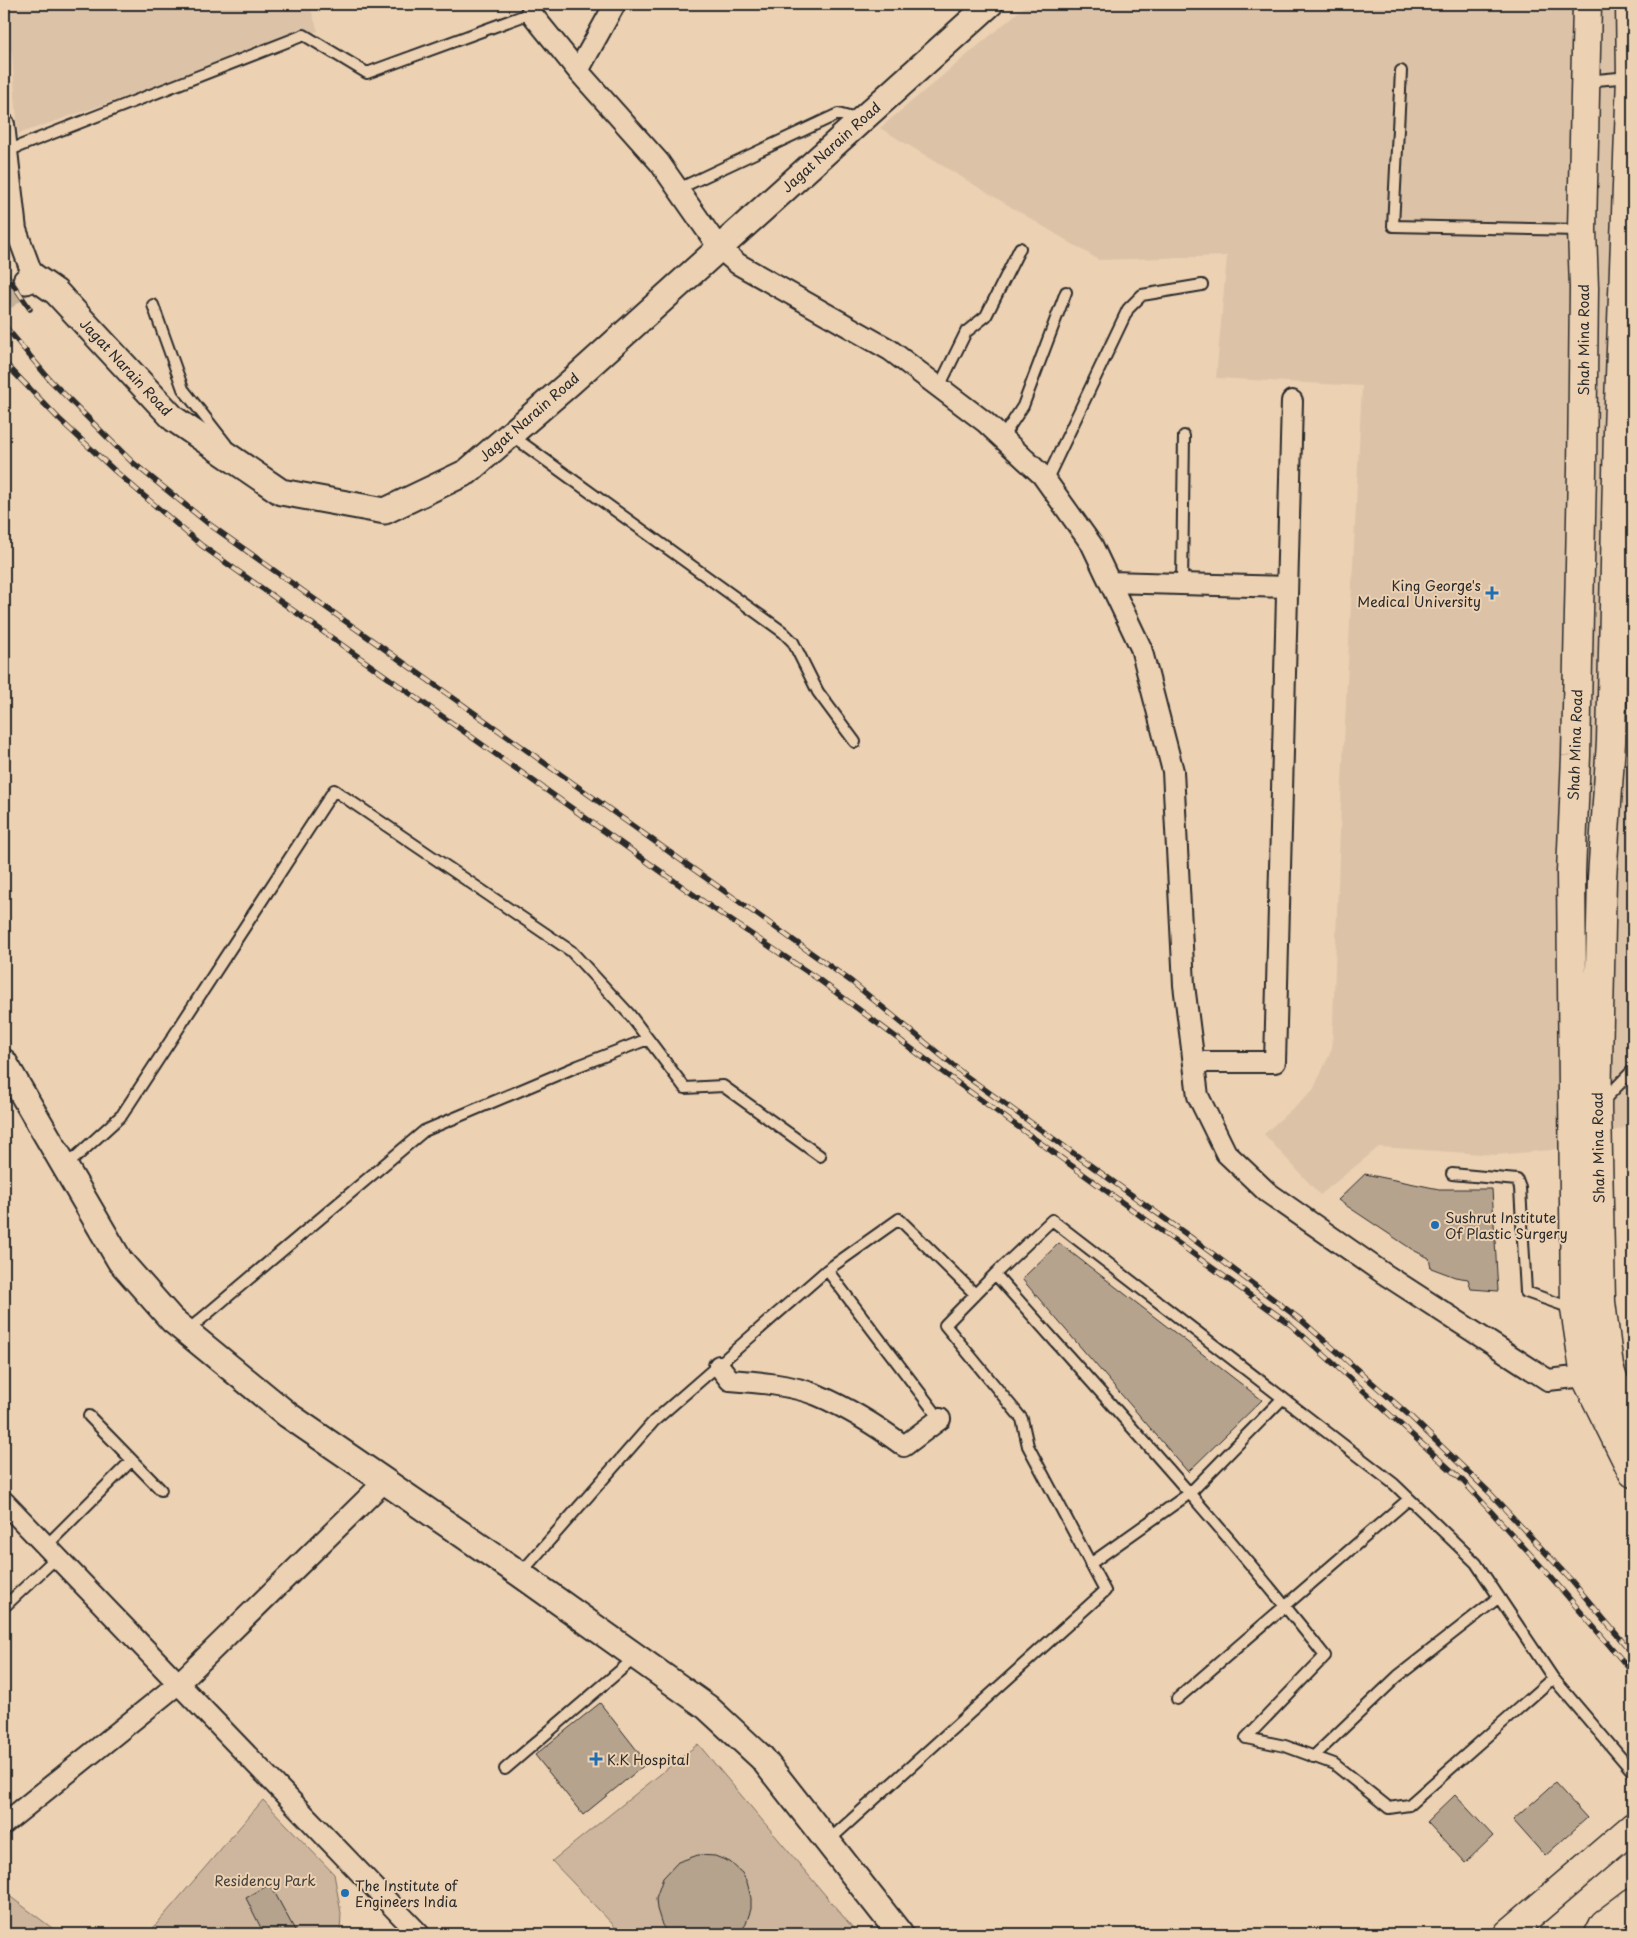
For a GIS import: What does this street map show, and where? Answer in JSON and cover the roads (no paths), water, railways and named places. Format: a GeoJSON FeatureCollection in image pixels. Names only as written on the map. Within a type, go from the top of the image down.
{"type":"FeatureCollection","features":[{"type":"Feature","properties":{"kind":"main road","name":"Shah Mina Road"},"geometry":{"type":"LineString","coordinates":[[1587,4],[1582,230],[1584,288],[1582,470],[1576,756],[1571,872],[1585,1110],[1601,1302],[1597,1371]]}},
{"type":"Feature","properties":{"kind":"main road","name":"Shah Mina Road"},"geometry":{"type":"LineString","coordinates":[[1630,4],[1632,77],[1623,286],[1622,417],[1617,471],[1610,756],[1585,1110],[1575,1309],[1633,1473]]}},
{"type":"Feature","properties":{"kind":"main road"},"geometry":{"type":"LineString","coordinates":[[1584,288],[1623,286]]}},
{"type":"Feature","properties":{"kind":"main road"},"geometry":{"type":"LineString","coordinates":[[1582,470],[1617,471]]}},
{"type":"Feature","properties":{"kind":"main road"},"geometry":{"type":"LineString","coordinates":[[1576,756],[1610,756]]}},
{"type":"Feature","properties":{"kind":"main road","name":"Shah Mina Road"},"geometry":{"type":"LineString","coordinates":[[1597,1371],[1613,1379],[1633,1418]]}},
{"type":"Feature","properties":{"kind":"main road"},"geometry":{"type":"LineString","coordinates":[[1508,1934],[1629,1836]]}},
{"type":"Feature","properties":{"kind":"main road"},"geometry":{"type":"LineString","coordinates":[[1599,1934],[1604,1924],[1633,1902]]}},
{"type":"Feature","properties":{"kind":"main road"},"geometry":{"type":"LineString","coordinates":[[1607,1934],[1633,1917]]}},
{"type":"Feature","properties":{"kind":"street"},"geometry":{"type":"LineString","coordinates":[[578,71],[615,4]]}},
{"type":"Feature","properties":{"kind":"street","name":"Jagat Narain Road"},"geometry":{"type":"LineString","coordinates":[[29,278],[56,292],[174,420],[281,492],[385,511],[467,472],[720,248],[990,4]]}},
{"type":"Feature","properties":{"kind":"street"},"geometry":{"type":"LineString","coordinates":[[535,9],[578,71],[659,162],[720,248],[738,264],[890,350],[985,422],[1046,481],[1092,545],[1141,648],[1173,771],[1184,985],[1198,1096],[1226,1153],[1267,1192],[1383,1273],[1548,1380],[1597,1371]]}},
{"type":"Feature","properties":{"kind":"street"},"geometry":{"type":"LineString","coordinates":[[4,124],[16,230],[29,278]]}},
{"type":"Feature","properties":{"kind":"street"},"geometry":{"type":"LineString","coordinates":[[1194,1062],[1275,1062],[1292,401]]}},
{"type":"Feature","properties":{"kind":"street"},"geometry":{"type":"LineString","coordinates":[[1110,582],[1287,587]]}},
{"type":"Feature","properties":{"kind":"street"},"geometry":{"type":"LineString","coordinates":[[4,1062],[120,1261],[172,1320],[288,1415],[520,1574],[707,1707],[762,1758],[900,1934]]}},
{"type":"Feature","properties":{"kind":"street"},"geometry":{"type":"LineString","coordinates":[[719,1366],[730,1380],[765,1383],[816,1395],[880,1428],[904,1446],[940,1419]]}},
{"type":"Feature","properties":{"kind":"street"},"geometry":{"type":"LineString","coordinates":[[4,1824],[179,1683],[385,1481]]}},
{"type":"Feature","properties":{"kind":"street"},"geometry":{"type":"LineString","coordinates":[[4,1502],[419,1934]]}},
{"type":"Feature","properties":{"kind":"lane"},"geometry":{"type":"LineString","coordinates":[[6,151],[304,35],[368,73],[535,9]]}},
{"type":"Feature","properties":{"kind":"lane"},"geometry":{"type":"LineString","coordinates":[[1401,71],[1393,226],[1582,230]]}},
{"type":"Feature","properties":{"kind":"lane"},"geometry":{"type":"LineString","coordinates":[[1585,81],[1632,77]]}},
{"type":"Feature","properties":{"kind":"lane"},"geometry":{"type":"LineString","coordinates":[[678,189],[838,114],[861,120]]}},
{"type":"Feature","properties":{"kind":"lane"},"geometry":{"type":"LineString","coordinates":[[939,387],[966,332],[986,316],[1020,248]]}},
{"type":"Feature","properties":{"kind":"lane"},"geometry":{"type":"LineString","coordinates":[[1046,481],[1128,309],[1142,296],[1202,285]]}},
{"type":"Feature","properties":{"kind":"lane"},"geometry":{"type":"LineString","coordinates":[[1002,438],[1023,406],[1066,292]]}},
{"type":"Feature","properties":{"kind":"lane"},"geometry":{"type":"LineString","coordinates":[[153,305],[183,389],[243,466]]}},
{"type":"Feature","properties":{"kind":"lane"},"geometry":{"type":"LineString","coordinates":[[510,434],[783,632],[793,642],[818,692],[855,742]]}},
{"type":"Feature","properties":{"kind":"lane"},"geometry":{"type":"LineString","coordinates":[[1182,584],[1184,436]]}},
{"type":"Feature","properties":{"kind":"lane"},"geometry":{"type":"LineString","coordinates":[[65,1167],[122,1115],[334,790],[571,951],[630,1015],[685,1088],[724,1086],[820,1156]]}},
{"type":"Feature","properties":{"kind":"lane"},"geometry":{"type":"LineString","coordinates":[[186,1332],[424,1131],[578,1066],[648,1039]]}},
{"type":"Feature","properties":{"kind":"lane"},"geometry":{"type":"LineString","coordinates":[[1585,1110],[1633,1070]]}},
{"type":"Feature","properties":{"kind":"lane"},"geometry":{"type":"LineString","coordinates":[[1452,1174],[1517,1180],[1520,1188],[1526,1292],[1575,1309]]}},
{"type":"Feature","properties":{"kind":"lane"},"geometry":{"type":"LineString","coordinates":[[520,1574],[654,1421],[827,1270],[899,1220],[975,1294]]}},
{"type":"Feature","properties":{"kind":"lane"},"geometry":{"type":"LineString","coordinates":[[827,1842],[1105,1591],[1028,1446],[1022,1419],[945,1325],[994,1274],[1052,1220],[1394,1484],[1409,1498],[1476,1563],[1553,1678],[1633,1772]]}},
{"type":"Feature","properties":{"kind":"lane"},"geometry":{"type":"LineString","coordinates":[[827,1270],[940,1419]]}},
{"type":"Feature","properties":{"kind":"lane"},"geometry":{"type":"LineString","coordinates":[[994,1274],[1190,1493],[1285,1605],[1325,1656],[1246,1738],[1285,1746],[1334,1764],[1389,1808],[1409,1805],[1553,1678]]}},
{"type":"Feature","properties":{"kind":"lane"},"geometry":{"type":"LineString","coordinates":[[1090,1564],[1190,1493],[1283,1398]]}},
{"type":"Feature","properties":{"kind":"lane"},"geometry":{"type":"LineString","coordinates":[[89,1416],[161,1490]]}},
{"type":"Feature","properties":{"kind":"lane"},"geometry":{"type":"LineString","coordinates":[[4,1607],[132,1460]]}},
{"type":"Feature","properties":{"kind":"lane"},"geometry":{"type":"LineString","coordinates":[[1177,1699],[1409,1498]]}},
{"type":"Feature","properties":{"kind":"lane"},"geometry":{"type":"LineString","coordinates":[[1313,1757],[1398,1676],[1499,1598]]}},
{"type":"Feature","properties":{"kind":"lane"},"geometry":{"type":"LineString","coordinates":[[506,1770],[637,1657]]}},
{"type":"Feature","properties":{"kind":"tunnel"},"geometry":{"type":"LineString","coordinates":[[4,298],[26,281]]}},
{"type":"Feature","properties":{"kind":"railway"},"geometry":{"type":"LineString","coordinates":[[4,271],[30,309]]}},
{"type":"Feature","properties":{"kind":"railway"},"geometry":{"type":"LineString","coordinates":[[4,325],[50,380],[132,462],[209,524],[852,982],[966,1076],[1189,1236],[1301,1320],[1410,1416],[1490,1493],[1570,1579],[1633,1654]]}},
{"type":"Feature","properties":{"kind":"railway"},"geometry":{"type":"LineString","coordinates":[[4,362],[59,419],[115,471],[201,545],[711,907],[818,979],[1291,1325],[1463,1481],[1550,1576],[1633,1673]]}},
{"type":"Feature","properties":{"kind":"place","name":"King George's Medical University"},"geometry":{"type":"Point","coordinates":[1492,593]}},
{"type":"Feature","properties":{"kind":"place","name":"Sushrut Institute Of Plastic Surgery"},"geometry":{"type":"Point","coordinates":[1435,1225]}},
{"type":"Feature","properties":{"kind":"place","name":"K.K Hospital"},"geometry":{"type":"Point","coordinates":[596,1759]}},
{"type":"Feature","properties":{"kind":"place","name":"The Institute of Engineers India"},"geometry":{"type":"Point","coordinates":[345,1893]}},
{"type":"Feature","properties":{"kind":"park label","name":"Residency Park"},"geometry":{"type":"Point","coordinates":[265,1880]}}]}
